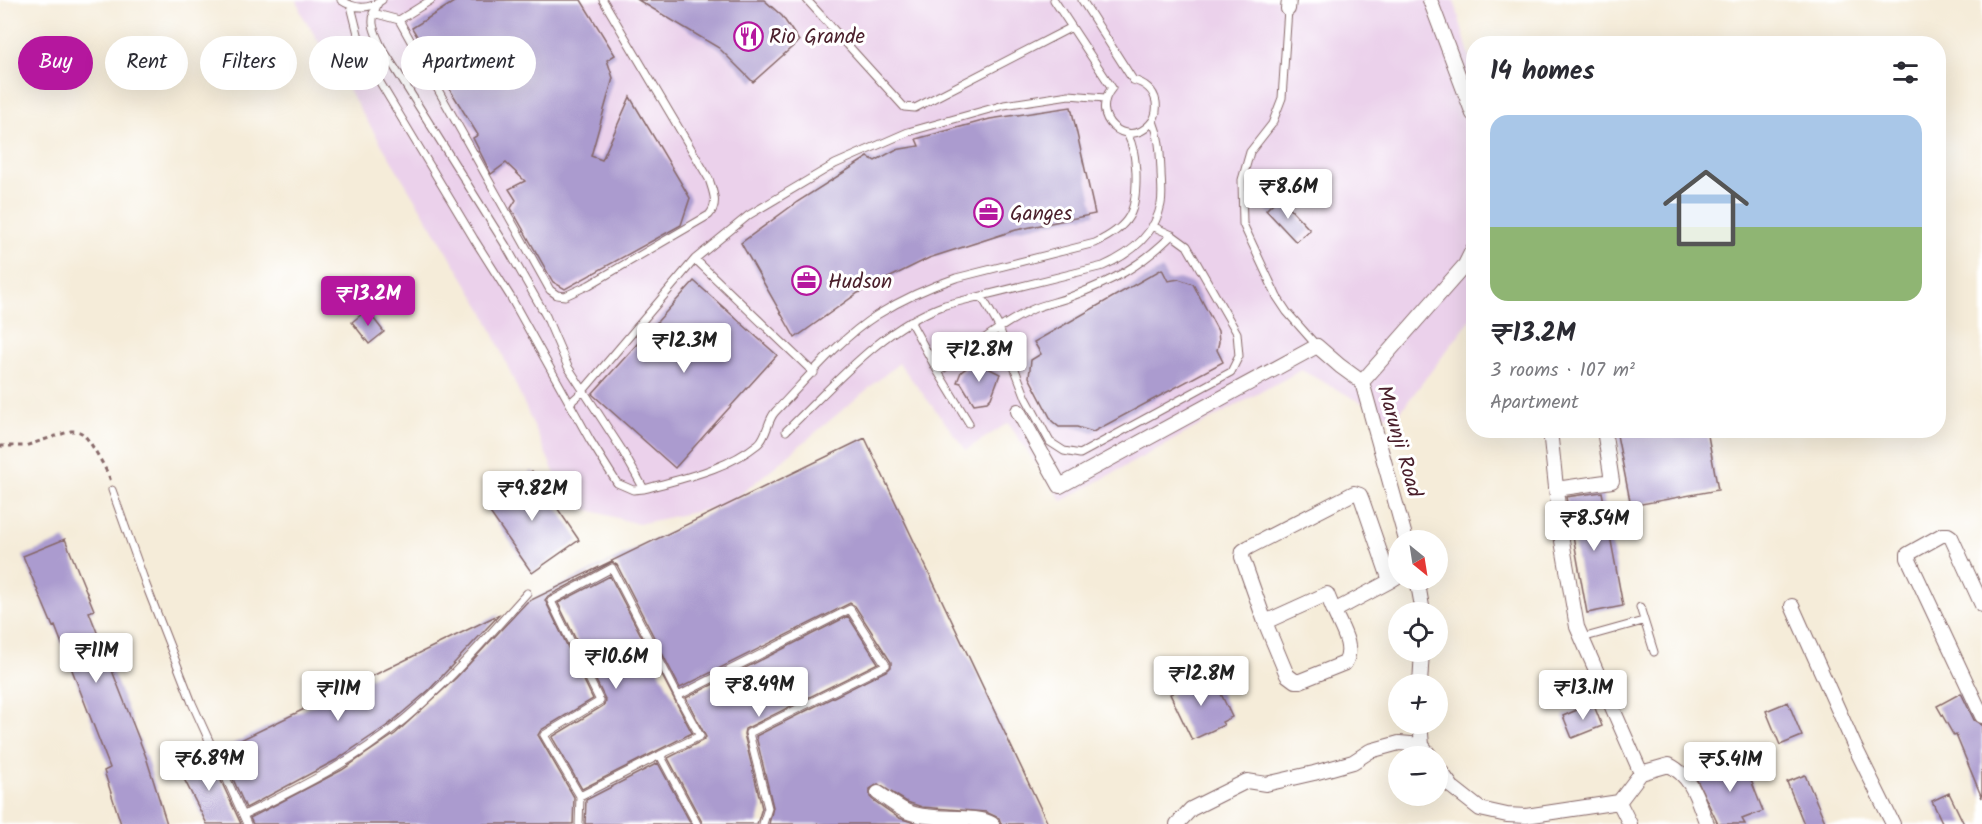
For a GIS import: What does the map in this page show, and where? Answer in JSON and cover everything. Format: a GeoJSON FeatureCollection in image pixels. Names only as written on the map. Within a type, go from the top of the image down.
{"type":"FeatureCollection","features":[{"type":"Feature","properties":{"kind":"street"},"geometry":{"type":"LineString","coordinates":[[1430,0],[1466,95]]}},
{"type":"Feature","properties":{"kind":"street"},"geometry":{"type":"LineString","coordinates":[[1362,382],[1466,263]]}},
{"type":"Feature","properties":{"kind":"street"},"geometry":{"type":"LineString","coordinates":[[1018,411],[1060,486],[1317,346]]}},
{"type":"Feature","properties":{"kind":"street","name":"Marunji Road"},"geometry":{"type":"LineString","coordinates":[[1317,346],[1362,382],[1403,530]]}},
{"type":"Feature","properties":{"kind":"street"},"geometry":{"type":"LineString","coordinates":[[1551,438],[1556,489],[1577,627],[1641,773]]}},
{"type":"Feature","properties":{"kind":"street"},"geometry":{"type":"LineString","coordinates":[[1556,489],[1612,481],[1605,438]]}},
{"type":"Feature","properties":{"kind":"street"},"geometry":{"type":"LineString","coordinates":[[1265,622],[1327,594],[1349,647],[1345,663],[1300,681],[1295,681],[1287,675],[1265,622],[1242,557],[1243,551],[1249,547],[1354,493],[1360,495],[1388,563]]}},
{"type":"Feature","properties":{"kind":"street"},"geometry":{"type":"LineString","coordinates":[[1982,605],[1951,537],[1942,535],[1908,554],[1982,716]]}},
{"type":"Feature","properties":{"kind":"street"},"geometry":{"type":"LineString","coordinates":[[1334,611],[1388,581]]}},
{"type":"Feature","properties":{"kind":"street"},"geometry":{"type":"LineString","coordinates":[[1792,606],[1854,745],[1893,824]]}},
{"type":"Feature","properties":{"kind":"street"},"geometry":{"type":"LineString","coordinates":[[1388,746],[1399,743],[1411,746]]}},
{"type":"Feature","properties":{"kind":"street"},"geometry":{"type":"LineString","coordinates":[[1177,824],[1191,808],[1247,781],[1266,783],[1314,772],[1353,762],[1370,751],[1388,746]]}},
{"type":"Feature","properties":{"kind":"street"},"geometry":{"type":"LineString","coordinates":[[1448,782],[1452,788],[1479,809],[1527,820],[1619,802],[1641,773],[1669,765],[1681,771],[1691,785],[1707,824]]}},
{"type":"Feature","properties":{"kind":"street"},"geometry":{"type":"LineString","coordinates":[[878,793],[910,813],[986,820],[992,824]]}},
{"type":"Feature","properties":{"kind":"street"},"geometry":{"type":"LineString","coordinates":[[1619,802],[1630,824]]}},
{"type":"Feature","properties":{"kind":"lane"},"geometry":{"type":"LineString","coordinates":[[340,0],[351,6],[365,8],[380,2]]}},
{"type":"Feature","properties":{"kind":"lane"},"geometry":{"type":"LineString","coordinates":[[399,20],[431,0]]}},
{"type":"Feature","properties":{"kind":"lane"},"geometry":{"type":"LineString","coordinates":[[373,13],[399,20],[550,290],[557,295],[565,296],[589,285],[689,227],[709,215],[714,209],[715,199],[709,179],[603,0]]}},
{"type":"Feature","properties":{"kind":"lane"},"geometry":{"type":"LineString","coordinates":[[807,0],[904,107],[915,108],[1072,27]]}},
{"type":"Feature","properties":{"kind":"lane"},"geometry":{"type":"LineString","coordinates":[[1054,0],[1112,88],[1105,98],[1104,110],[1108,121],[1116,129],[1127,133],[1144,129],[1153,121]]}},
{"type":"Feature","properties":{"kind":"lane"},"geometry":{"type":"LineString","coordinates":[[786,431],[871,350],[921,314],[945,305],[1103,266],[1123,257],[1134,248],[1152,226],[1162,202],[1160,143],[1153,121],[1156,110],[1153,93],[1144,84],[1133,81],[1082,0]]}},
{"type":"Feature","properties":{"kind":"lane"},"geometry":{"type":"LineString","coordinates":[[380,2],[373,13],[372,24],[381,46],[506,246],[546,316],[568,367],[582,392],[622,450],[645,489]]}},
{"type":"Feature","properties":{"kind":"lane","name":"Marunji Road"},"geometry":{"type":"LineString","coordinates":[[1289,5],[1282,98],[1272,124],[1250,152],[1242,180],[1243,224],[1277,297],[1317,346]]}},
{"type":"Feature","properties":{"kind":"lane"},"geometry":{"type":"LineString","coordinates":[[351,6],[363,54],[510,296],[616,483],[633,490],[645,489],[706,471],[740,457],[761,442],[772,416],[843,343],[877,315],[934,286],[956,278],[1095,243],[1110,236],[1127,219],[1137,199],[1135,152],[1127,133]]}},
{"type":"Feature","properties":{"kind":"lane"},"geometry":{"type":"LineString","coordinates":[[570,403],[582,392],[695,259],[749,215],[835,164],[908,132],[1004,105],[1070,95],[1105,98]]}},
{"type":"Feature","properties":{"kind":"lane"},"geometry":{"type":"LineString","coordinates":[[982,297],[999,329],[1026,398],[1050,442],[1064,451],[1080,454],[1231,372],[1239,356],[1237,333],[1187,246],[1172,235],[1152,226]]}},
{"type":"Feature","properties":{"kind":"lane"},"geometry":{"type":"LineString","coordinates":[[938,372],[1032,309],[1069,297],[1119,276],[1152,255],[1172,235]]}},
{"type":"Feature","properties":{"kind":"lane"},"geometry":{"type":"LineString","coordinates":[[695,259],[814,373]]}},
{"type":"Feature","properties":{"kind":"lane"},"geometry":{"type":"LineString","coordinates":[[910,321],[969,423]]}},
{"type":"Feature","properties":{"kind":"lane"},"geometry":{"type":"LineString","coordinates":[[112,490],[192,703],[247,824]]}},
{"type":"Feature","properties":{"kind":"lane"},"geometry":{"type":"LineString","coordinates":[[579,824],[580,796],[544,735],[600,701],[551,601],[612,568],[700,736],[580,796]]}},
{"type":"Feature","properties":{"kind":"lane"},"geometry":{"type":"LineString","coordinates":[[244,815],[340,765],[379,739],[431,696],[462,666],[527,593]]}},
{"type":"Feature","properties":{"kind":"lane"},"geometry":{"type":"LineString","coordinates":[[1640,607],[1654,652]]}},
{"type":"Feature","properties":{"kind":"lane"},"geometry":{"type":"LineString","coordinates":[[678,696],[850,609],[886,665],[749,733],[768,808],[765,823]]}},
{"type":"Feature","properties":{"kind":"lane"},"geometry":{"type":"LineString","coordinates":[[1582,638],[1643,621]]}},
{"type":"Feature","properties":{"kind":"lane"},"geometry":{"type":"LineString","coordinates":[[660,755],[697,824]]}},
{"type":"Feature","properties":{"kind":"path"},"geometry":{"type":"LineString","coordinates":[[0,446],[25,446],[70,431],[78,431],[84,435],[111,478],[112,490]]}},
{"type":"Feature","properties":{"kind":"shaded area"},"geometry":{"type":"Polygon","coordinates":[[[297,0],[1454,0],[1466,44],[1466,325],[1394,420],[1301,370],[1062,501],[1008,423],[966,450],[899,363],[728,505],[638,524],[568,504],[483,310],[348,90],[389,90],[389,36],[315,36],[301,13],[297,0]]]}},
{"type":"Feature","properties":{"kind":"building"},"geometry":{"type":"Polygon","coordinates":[[[457,0],[581,0],[615,55],[607,60],[613,78],[591,156],[602,160],[630,97],[690,198],[681,225],[565,289],[553,282],[511,208],[516,200],[509,189],[525,181],[506,163],[491,174],[473,138],[478,135],[450,90],[536,90],[536,36],[417,36],[412,28],[457,0]]]}},
{"type":"Feature","properties":{"kind":"building","name":"Rio Grande"},"geometry":{"type":"Polygon","coordinates":[[[638,0],[764,0],[782,16],[799,41],[753,82],[719,48],[638,0]]]}},
{"type":"Feature","properties":{"kind":"building"},"geometry":{"type":"Polygon","coordinates":[[[1071,107],[1095,214],[1016,230],[929,258],[858,293],[795,338],[741,243],[797,202],[868,157],[875,161],[895,150],[919,146],[916,139],[990,119],[1071,107]]]}},
{"type":"Feature","properties":{"kind":"building"},"geometry":{"type":"Polygon","coordinates":[[[1279,197],[1310,230],[1296,242],[1266,210],[1279,197]]]}},
{"type":"Feature","properties":{"kind":"building"},"geometry":{"type":"Polygon","coordinates":[[[1162,269],[1168,281],[1179,279],[1193,284],[1218,331],[1217,350],[1223,362],[1093,432],[1077,427],[1059,427],[1052,421],[1029,377],[1031,360],[1041,354],[1034,342],[1162,269]]]}},
{"type":"Feature","properties":{"kind":"building"},"geometry":{"type":"Polygon","coordinates":[[[694,281],[777,355],[675,468],[592,394],[694,281]]]}},
{"type":"Feature","properties":{"kind":"building"},"geometry":{"type":"Polygon","coordinates":[[[367,310],[384,332],[369,344],[352,322],[367,310]]]}},
{"type":"Feature","properties":{"kind":"building"},"geometry":{"type":"Polygon","coordinates":[[[978,365],[1000,374],[991,398],[987,402],[974,404],[961,383],[957,382],[961,372],[968,367],[978,365]]]}},
{"type":"Feature","properties":{"kind":"building"},"geometry":{"type":"Polygon","coordinates":[[[865,438],[1048,824],[1001,824],[999,818],[986,812],[922,807],[907,802],[878,784],[870,789],[870,797],[873,800],[899,818],[918,824],[769,824],[773,807],[756,736],[888,670],[891,662],[855,606],[850,603],[680,688],[617,565],[612,562],[548,596],[545,600],[593,699],[541,730],[538,735],[574,797],[573,824],[253,824],[250,818],[342,770],[395,734],[456,678],[527,602],[865,438]]]}},
{"type":"Feature","properties":{"kind":"building"},"geometry":{"type":"Polygon","coordinates":[[[1618,438],[1708,438],[1718,490],[1631,506],[1618,438]]]}},
{"type":"Feature","properties":{"kind":"building"},"geometry":{"type":"Polygon","coordinates":[[[532,471],[579,540],[532,573],[484,504],[532,471]]]}},
{"type":"Feature","properties":{"kind":"building"},"geometry":{"type":"Polygon","coordinates":[[[1602,492],[1623,606],[1587,613],[1566,497],[1602,492]]]}},
{"type":"Feature","properties":{"kind":"building"},"geometry":{"type":"Polygon","coordinates":[[[65,539],[94,610],[89,612],[146,757],[167,824],[121,824],[104,771],[110,768],[55,626],[53,627],[23,556],[65,539]]]}},
{"type":"Feature","properties":{"kind":"building"},"geometry":{"type":"Polygon","coordinates":[[[610,576],[692,733],[582,789],[552,737],[603,706],[606,701],[558,603],[610,576]]]}},
{"type":"Feature","properties":{"kind":"building"},"geometry":{"type":"Polygon","coordinates":[[[500,614],[429,690],[388,725],[336,760],[246,808],[220,750],[500,614]]]}},
{"type":"Feature","properties":{"kind":"building"},"geometry":{"type":"Polygon","coordinates":[[[848,616],[878,663],[745,729],[744,734],[762,808],[757,824],[703,824],[668,758],[706,737],[686,698],[848,616]]]}},
{"type":"Feature","properties":{"kind":"building"},"geometry":{"type":"Polygon","coordinates":[[[1212,675],[1232,717],[1222,722],[1224,725],[1192,740],[1170,694],[1212,675]]]}},
{"type":"Feature","properties":{"kind":"building"},"geometry":{"type":"Polygon","coordinates":[[[1961,693],[1974,720],[1982,725],[1982,798],[1956,735],[1954,736],[1937,706],[1961,693]]]}},
{"type":"Feature","properties":{"kind":"building"},"geometry":{"type":"Polygon","coordinates":[[[1788,702],[1802,736],[1780,745],[1766,711],[1788,702]]]}},
{"type":"Feature","properties":{"kind":"building"},"geometry":{"type":"Polygon","coordinates":[[[1593,703],[1602,726],[1572,738],[1563,716],[1593,703]]]}},
{"type":"Feature","properties":{"kind":"building"},"geometry":{"type":"Polygon","coordinates":[[[209,755],[241,824],[207,824],[179,769],[209,755]]]}},
{"type":"Feature","properties":{"kind":"building"},"geometry":{"type":"Polygon","coordinates":[[[1742,757],[1763,811],[1742,819],[1745,824],[1718,824],[1696,778],[1742,757]]]}},
{"type":"Feature","properties":{"kind":"building"},"geometry":{"type":"Polygon","coordinates":[[[658,763],[691,824],[585,824],[586,800],[658,763]]]}},
{"type":"Feature","properties":{"kind":"building"},"geometry":{"type":"Polygon","coordinates":[[[1805,775],[1826,824],[1804,824],[1787,782],[1805,775]]]}},
{"type":"Feature","properties":{"kind":"building"},"geometry":{"type":"Polygon","coordinates":[[[1949,793],[1964,824],[1943,824],[1932,801],[1949,793]]]}},
{"type":"Feature","properties":{"kind":"place","name":"Rio Grande"},"geometry":{"type":"Point","coordinates":[748,36]}},
{"type":"Feature","properties":{"kind":"place","name":"Ganges"},"geometry":{"type":"Point","coordinates":[989,213]}},
{"type":"Feature","properties":{"kind":"place","name":"Hudson"},"geometry":{"type":"Point","coordinates":[807,281]}}]}
